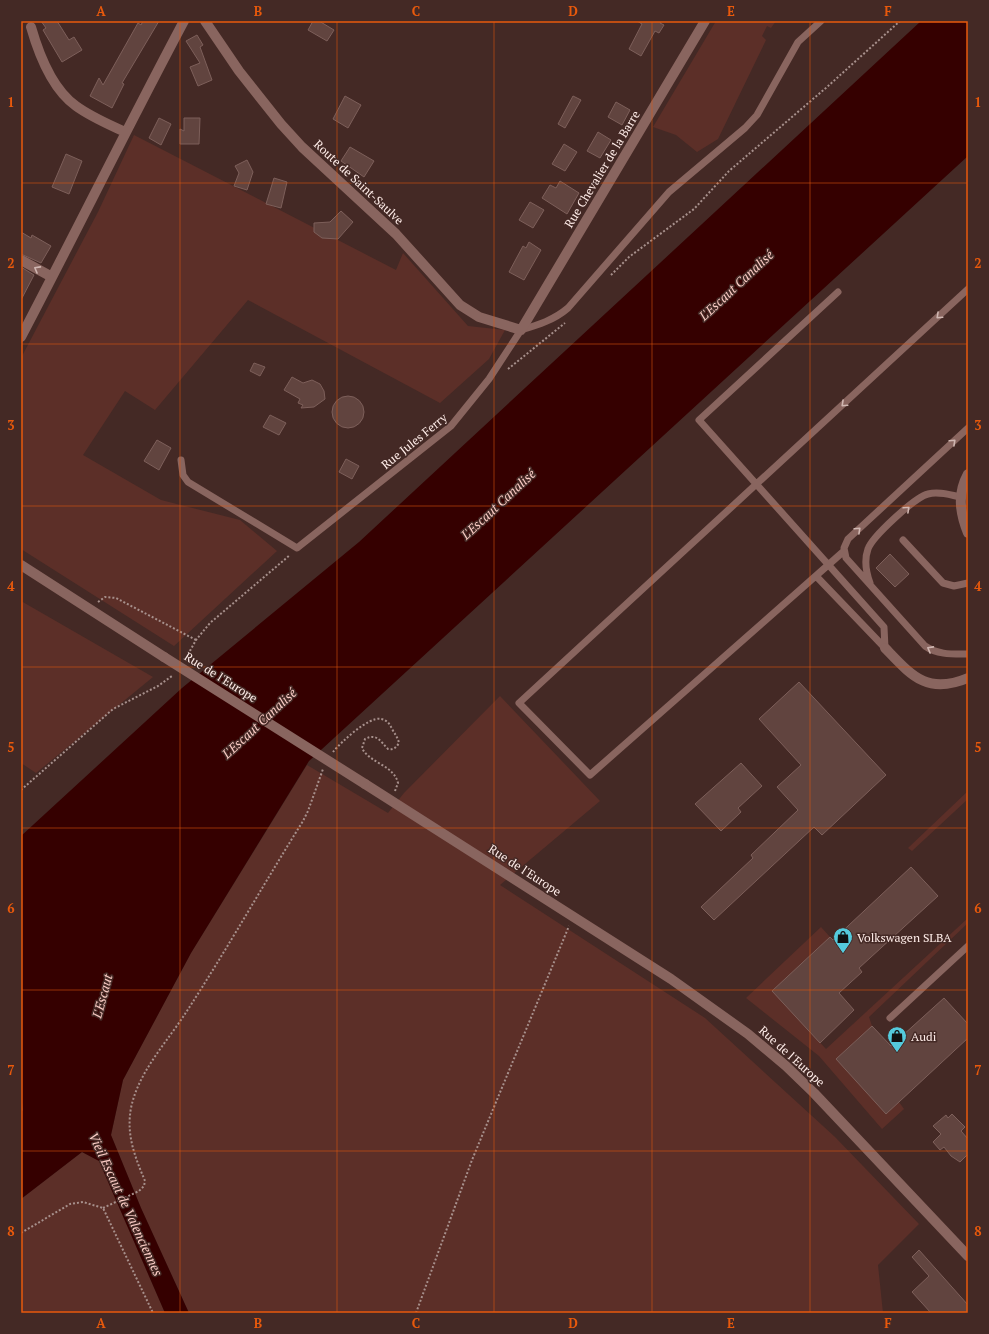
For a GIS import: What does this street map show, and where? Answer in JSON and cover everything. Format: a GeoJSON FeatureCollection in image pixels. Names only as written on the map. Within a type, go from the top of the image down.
{"type":"FeatureCollection","features":[{"type":"Feature","properties":{"kind":"street"},"geometry":{"type":"LineString","coordinates":[[21,337],[96,192],[125,132],[184,21]]}},
{"type":"Feature","properties":{"kind":"street","name":"Route de Saint-Saulve"},"geometry":{"type":"LineString","coordinates":[[205,21],[233,64],[281,124],[302,147],[396,234],[460,305],[479,317],[521,330]]}},
{"type":"Feature","properties":{"kind":"street","name":"Rue Chevalier de la Barre"},"geometry":{"type":"LineString","coordinates":[[521,330],[705,21]]}},
{"type":"Feature","properties":{"kind":"street"},"geometry":{"type":"LineString","coordinates":[[31,27],[44,63],[64,95],[87,114],[125,132]]}},
{"type":"Feature","properties":{"kind":"street"},"geometry":{"type":"LineString","coordinates":[[21,260],[52,277]]}},
{"type":"Feature","properties":{"kind":"street"},"geometry":{"type":"LineString","coordinates":[[968,474],[961,497],[961,513],[968,534]]}},
{"type":"Feature","properties":{"kind":"street","name":"Rue de l'Europe"},"geometry":{"type":"LineString","coordinates":[[21,565],[685,988],[767,1049],[814,1093],[968,1256]]}},
{"type":"Feature","properties":{"kind":"street"},"geometry":{"type":"LineString","coordinates":[[885,648],[914,677],[922,681],[946,684],[968,678]]}},
{"type":"Feature","properties":{"kind":"lane"},"geometry":{"type":"LineString","coordinates":[[521,330],[557,316],[568,308],[669,192],[751,122],[767,100],[798,42],[821,21]]}},
{"type":"Feature","properties":{"kind":"lane"},"geometry":{"type":"LineString","coordinates":[[844,551],[590,776],[519,703],[968,289]]}},
{"type":"Feature","properties":{"kind":"lane"},"geometry":{"type":"LineString","coordinates":[[838,292],[699,420],[756,486],[884,627],[885,648]]}},
{"type":"Feature","properties":{"kind":"lane","name":"Rue Jules Ferry"},"geometry":{"type":"LineString","coordinates":[[297,548],[452,426],[489,379],[521,330]]}},
{"type":"Feature","properties":{"kind":"lane"},"geometry":{"type":"LineString","coordinates":[[968,428],[848,539],[844,545],[846,558],[929,649],[940,653],[968,654]]}},
{"type":"Feature","properties":{"kind":"lane"},"geometry":{"type":"LineString","coordinates":[[181,460],[183,475],[188,482],[297,548]]}},
{"type":"Feature","properties":{"kind":"lane"},"geometry":{"type":"LineString","coordinates":[[871,586],[866,562],[868,549],[874,539],[921,497],[936,493],[961,497]]}},
{"type":"Feature","properties":{"kind":"lane"},"geometry":{"type":"LineString","coordinates":[[903,540],[943,583],[954,586],[968,582]]}},
{"type":"Feature","properties":{"kind":"lane"},"geometry":{"type":"LineString","coordinates":[[816,576],[885,648]]}},
{"type":"Feature","properties":{"kind":"lane"},"geometry":{"type":"LineString","coordinates":[[890,1018],[968,946]]}},
{"type":"Feature","properties":{"kind":"path"},"geometry":{"type":"LineString","coordinates":[[608,278],[629,257],[694,209],[729,171],[827,87],[900,21]]}},
{"type":"Feature","properties":{"kind":"path"},"geometry":{"type":"LineString","coordinates":[[508,369],[570,318]]}},
{"type":"Feature","properties":{"kind":"path"},"geometry":{"type":"LineString","coordinates":[[184,662],[196,640],[215,618],[297,548]]}},
{"type":"Feature","properties":{"kind":"path"},"geometry":{"type":"LineString","coordinates":[[104,606],[98,602],[103,598],[116,598],[196,640]]}},
{"type":"Feature","properties":{"kind":"path"},"geometry":{"type":"LineString","coordinates":[[21,790],[113,709],[158,686],[177,671]]}},
{"type":"Feature","properties":{"kind":"path"},"geometry":{"type":"LineString","coordinates":[[330,757],[341,742],[366,724],[376,719],[386,721],[397,737],[399,743],[397,746],[392,749],[388,749],[381,740],[373,736],[365,739],[362,748],[366,754],[395,776],[398,786],[393,793]]}},
{"type":"Feature","properties":{"kind":"path"},"geometry":{"type":"LineString","coordinates":[[21,1233],[70,1204],[83,1202],[103,1208],[139,1191],[144,1186],[145,1181],[133,1152],[129,1127],[131,1108],[136,1094],[153,1060],[184,1014],[303,821],[323,768]]}},
{"type":"Feature","properties":{"kind":"path"},"geometry":{"type":"LineString","coordinates":[[416,1313],[472,1160],[573,917]]}},
{"type":"Feature","properties":{"kind":"path"},"geometry":{"type":"LineString","coordinates":[[103,1208],[153,1313]]}},
{"type":"Feature","properties":{"kind":"shaded area"},"geometry":{"type":"Polygon","coordinates":[[[716,21],[776,21],[771,28],[767,26],[762,36],[766,40],[718,139],[697,152],[676,135],[653,127],[716,21]]]}},
{"type":"Feature","properties":{"kind":"shaded area"},"geometry":{"type":"Polygon","coordinates":[[[134,135],[396,270],[403,253],[468,326],[505,330],[489,359],[440,403],[248,300],[155,410],[125,391],[83,455],[161,500],[240,520],[277,551],[174,646],[21,549],[21,358],[98,212],[134,135]]]}},
{"type":"Feature","properties":{"kind":"shaded area"},"geometry":{"type":"Polygon","coordinates":[[[21,601],[153,677],[36,773],[21,763],[21,601]]]}},
{"type":"Feature","properties":{"kind":"shaded area"},"geometry":{"type":"Polygon","coordinates":[[[500,696],[600,801],[500,885],[705,1018],[835,1137],[919,1224],[878,1265],[883,1313],[189,1313],[141,1208],[111,1135],[123,1080],[191,953],[307,765],[388,813],[404,793],[500,696]]]}},
{"type":"Feature","properties":{"kind":"shaded area"},"geometry":{"type":"Polygon","coordinates":[[[968,791],[968,799],[912,851],[908,848],[968,791]]]}},
{"type":"Feature","properties":{"kind":"shaded area"},"geometry":{"type":"Polygon","coordinates":[[[968,918],[968,923],[869,1017],[872,1026],[836,1059],[886,1114],[899,1102],[904,1109],[882,1129],[819,1056],[746,998],[821,927],[830,937],[773,991],[826,1049],[968,918]]]}},
{"type":"Feature","properties":{"kind":"shaded area"},"geometry":{"type":"Polygon","coordinates":[[[82,1152],[99,1161],[165,1313],[21,1313],[21,1199],[82,1152]]]}},
{"type":"Feature","properties":{"kind":"water"},"geometry":{"type":"Polygon","coordinates":[[[921,21],[968,21],[968,156],[309,761],[191,953],[123,1080],[111,1135],[141,1208],[189,1313],[165,1313],[99,1161],[82,1152],[21,1199],[21,1113],[23,1110],[21,1095],[21,836],[182,688],[359,542],[921,21]]]}},
{"type":"Feature","properties":{"kind":"building"},"geometry":{"type":"Polygon","coordinates":[[[41,21],[57,21],[69,40],[74,37],[82,50],[62,62],[43,30],[46,28],[41,21]]]}},
{"type":"Feature","properties":{"kind":"building"},"geometry":{"type":"Polygon","coordinates":[[[143,21],[159,21],[122,83],[124,84],[112,108],[90,96],[99,78],[103,85],[138,23],[141,25],[143,21]]]}},
{"type":"Feature","properties":{"kind":"building"},"geometry":{"type":"Polygon","coordinates":[[[313,21],[319,21],[334,30],[327,41],[308,30],[313,21]]]}},
{"type":"Feature","properties":{"kind":"building"},"geometry":{"type":"Polygon","coordinates":[[[637,21],[661,21],[660,23],[664,25],[659,33],[655,31],[641,56],[629,49],[642,24],[637,21]]]}},
{"type":"Feature","properties":{"kind":"building"},"geometry":{"type":"Polygon","coordinates":[[[197,35],[203,45],[200,47],[212,80],[198,86],[190,67],[200,63],[186,41],[197,35]]]}},
{"type":"Feature","properties":{"kind":"building"},"geometry":{"type":"Polygon","coordinates":[[[345,96],[361,105],[348,128],[333,119],[345,96]]]}},
{"type":"Feature","properties":{"kind":"building"},"geometry":{"type":"Polygon","coordinates":[[[573,96],[581,100],[565,128],[558,124],[573,96]]]}},
{"type":"Feature","properties":{"kind":"building"},"geometry":{"type":"Polygon","coordinates":[[[616,102],[630,110],[622,125],[608,117],[616,102]]]}},
{"type":"Feature","properties":{"kind":"building"},"geometry":{"type":"Polygon","coordinates":[[[159,118],[171,124],[161,145],[149,138],[159,118]]]}},
{"type":"Feature","properties":{"kind":"building"},"geometry":{"type":"Polygon","coordinates":[[[184,118],[200,118],[199,144],[180,144],[180,129],[184,131],[184,118]]]}},
{"type":"Feature","properties":{"kind":"building"},"geometry":{"type":"Polygon","coordinates":[[[598,132],[611,140],[600,158],[587,151],[598,132]]]}},
{"type":"Feature","properties":{"kind":"building"},"geometry":{"type":"Polygon","coordinates":[[[564,144],[577,152],[565,171],[552,164],[564,144]]]}},
{"type":"Feature","properties":{"kind":"building"},"geometry":{"type":"Polygon","coordinates":[[[350,147],[374,161],[364,177],[341,161],[350,147]]]}},
{"type":"Feature","properties":{"kind":"building"},"geometry":{"type":"Polygon","coordinates":[[[66,154],[82,161],[69,194],[52,187],[66,154]]]}},
{"type":"Feature","properties":{"kind":"building"},"geometry":{"type":"Polygon","coordinates":[[[247,160],[253,172],[247,190],[234,186],[239,173],[235,166],[247,160]]]}},
{"type":"Feature","properties":{"kind":"building"},"geometry":{"type":"Polygon","coordinates":[[[274,178],[287,182],[281,208],[266,204],[274,178]]]}},
{"type":"Feature","properties":{"kind":"building"},"geometry":{"type":"Polygon","coordinates":[[[560,181],[579,193],[567,214],[542,198],[550,185],[556,188],[560,181]]]}},
{"type":"Feature","properties":{"kind":"building"},"geometry":{"type":"Polygon","coordinates":[[[530,202],[544,210],[533,228],[519,220],[530,202]]]}},
{"type":"Feature","properties":{"kind":"building"},"geometry":{"type":"Polygon","coordinates":[[[341,211],[353,222],[338,239],[322,238],[314,232],[314,223],[330,222],[341,211]]]}},
{"type":"Feature","properties":{"kind":"building"},"geometry":{"type":"Polygon","coordinates":[[[21,232],[31,238],[32,235],[51,246],[41,263],[21,254],[21,232]]]}},
{"type":"Feature","properties":{"kind":"building"},"geometry":{"type":"Polygon","coordinates":[[[529,242],[541,250],[524,280],[509,272],[523,246],[526,248],[529,242]]]}},
{"type":"Feature","properties":{"kind":"building"},"geometry":{"type":"Polygon","coordinates":[[[21,267],[34,275],[21,300],[21,267]]]}},
{"type":"Feature","properties":{"kind":"building"},"geometry":{"type":"Polygon","coordinates":[[[254,363],[265,367],[260,376],[250,371],[254,363]]]}},
{"type":"Feature","properties":{"kind":"building"},"geometry":{"type":"Polygon","coordinates":[[[292,377],[303,383],[312,380],[320,384],[324,391],[325,399],[314,407],[301,408],[303,405],[298,403],[300,399],[284,390],[292,377]]]}},
{"type":"Feature","properties":{"kind":"building"},"geometry":{"type":"Polygon","coordinates":[[[348,396],[359,401],[364,412],[359,423],[348,428],[337,423],[332,412],[337,401],[348,396]]]}},
{"type":"Feature","properties":{"kind":"building"},"geometry":{"type":"Polygon","coordinates":[[[270,415],[286,423],[279,435],[263,427],[270,415]]]}},
{"type":"Feature","properties":{"kind":"building"},"geometry":{"type":"Polygon","coordinates":[[[157,440],[171,448],[159,470],[144,461],[157,440]]]}},
{"type":"Feature","properties":{"kind":"building"},"geometry":{"type":"Polygon","coordinates":[[[346,459],[359,466],[352,479],[339,472],[346,459]]]}},
{"type":"Feature","properties":{"kind":"building"},"geometry":{"type":"Polygon","coordinates":[[[890,554],[909,574],[895,587],[876,568],[890,554]]]}},
{"type":"Feature","properties":{"kind":"building"},"geometry":{"type":"Polygon","coordinates":[[[799,682],[886,775],[822,835],[814,827],[714,920],[701,907],[753,858],[751,855],[798,810],[777,787],[801,765],[759,719],[799,682]]]}},
{"type":"Feature","properties":{"kind":"building"},"geometry":{"type":"Polygon","coordinates":[[[741,763],[762,786],[738,808],[741,812],[721,831],[695,804],[741,763]]]}},
{"type":"Feature","properties":{"kind":"building","name":"Volkswagen SLBA"},"geometry":{"type":"Polygon","coordinates":[[[911,867],[938,896],[859,968],[862,972],[839,993],[854,1010],[820,1043],[772,991],[830,937],[833,940],[911,867]]]}},
{"type":"Feature","properties":{"kind":"building","name":"Audi"},"geometry":{"type":"Polygon","coordinates":[[[944,998],[968,1024],[968,1038],[886,1114],[836,1059],[872,1026],[891,1046],[944,998]]]}},
{"type":"Feature","properties":{"kind":"building"},"geometry":{"type":"Polygon","coordinates":[[[952,1114],[965,1127],[961,1131],[968,1139],[968,1154],[960,1162],[951,1156],[944,1147],[940,1150],[933,1142],[941,1134],[933,1126],[946,1115],[948,1118],[952,1114]]]}},
{"type":"Feature","properties":{"kind":"building"},"geometry":{"type":"Polygon","coordinates":[[[919,1250],[968,1305],[968,1313],[931,1313],[912,1292],[929,1276],[912,1257],[919,1250]]]}},
{"type":"Feature","properties":{"kind":"place","name":"Volkswagen SLBA"},"geometry":{"type":"Point","coordinates":[843,954]}},
{"type":"Feature","properties":{"kind":"place","name":"Audi"},"geometry":{"type":"Point","coordinates":[897,1053]}},
{"type":"Feature","properties":{"kind":"water label","name":"L'Escaut Canalisé"},"geometry":{"type":"Point","coordinates":[736,285]}},
{"type":"Feature","properties":{"kind":"water label","name":"L'Escaut Canalisé"},"geometry":{"type":"Point","coordinates":[498,504]}},
{"type":"Feature","properties":{"kind":"water label","name":"L'Escaut Canalisé"},"geometry":{"type":"Point","coordinates":[259,723]}},
{"type":"Feature","properties":{"kind":"water label","name":"L'Escaut"},"geometry":{"type":"Point","coordinates":[102,996]}},
{"type":"Feature","properties":{"kind":"water label","name":"Vieil Escaut de Valenciennes"},"geometry":{"type":"Point","coordinates":[126,1204]}}]}
